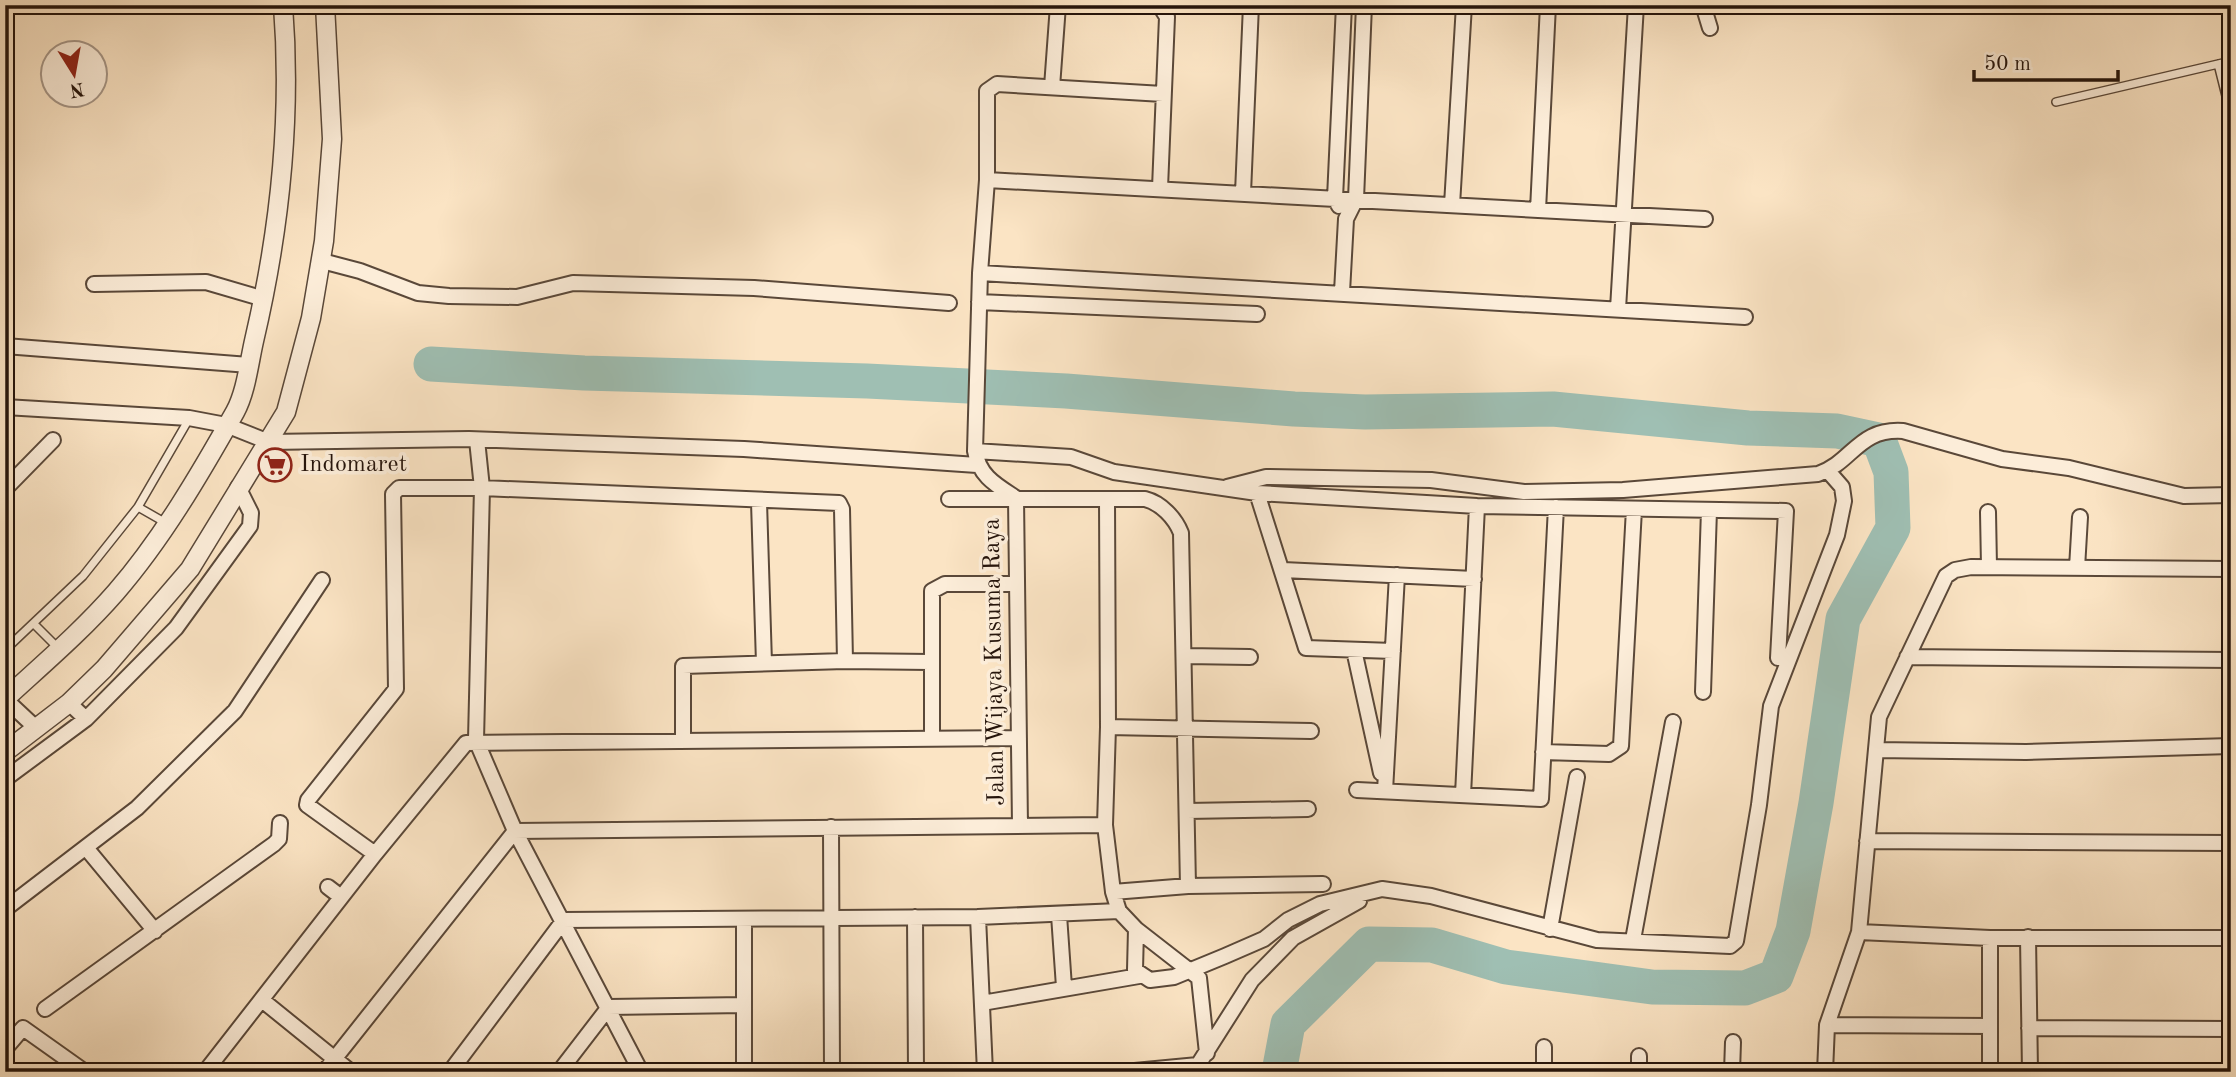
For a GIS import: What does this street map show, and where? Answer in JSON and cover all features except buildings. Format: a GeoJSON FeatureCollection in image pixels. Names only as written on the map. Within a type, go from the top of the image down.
{"type":"FeatureCollection","features":[{"type":"Feature","properties":{"kind":"street"},"geometry":{"type":"LineString","coordinates":[[36,728],[5,699],[60,650],[116,592],[166,524],[236,411],[249,365],[275,240],[286,142],[287,53],[284,5]]}},
{"type":"Feature","properties":{"kind":"street"},"geometry":{"type":"LineString","coordinates":[[5,752],[69,703],[104,669],[190,569],[286,412],[293,392],[322,261],[332,139],[325,5]]}},
{"type":"Feature","properties":{"kind":"street"},"geometry":{"type":"LineString","coordinates":[[1052,88],[1058,5]]}},
{"type":"Feature","properties":{"kind":"street"},"geometry":{"type":"LineString","coordinates":[[1144,5],[1160,6],[1167,17],[1160,188]]}},
{"type":"Feature","properties":{"kind":"street"},"geometry":{"type":"LineString","coordinates":[[1243,192],[1251,5]]}},
{"type":"Feature","properties":{"kind":"street"},"geometry":{"type":"LineString","coordinates":[[1344,5],[1335,198],[1346,219]]}},
{"type":"Feature","properties":{"kind":"street"},"geometry":{"type":"LineString","coordinates":[[1342,292],[1346,219],[1356,199],[1364,5]]}},
{"type":"Feature","properties":{"kind":"street"},"geometry":{"type":"LineString","coordinates":[[1452,205],[1464,5]]}},
{"type":"Feature","properties":{"kind":"street"},"geometry":{"type":"LineString","coordinates":[[1538,210],[1548,5]]}},
{"type":"Feature","properties":{"kind":"street"},"geometry":{"type":"LineString","coordinates":[[1618,309],[1636,5]]}},
{"type":"Feature","properties":{"kind":"street"},"geometry":{"type":"LineString","coordinates":[[1703,5],[1710,29]]}},
{"type":"Feature","properties":{"kind":"street"},"geometry":{"type":"LineString","coordinates":[[1016,498],[993,484],[976,458],[980,273],[988,180],[987,91],[997,84],[1163,94]]}},
{"type":"Feature","properties":{"kind":"street"},"geometry":{"type":"LineString","coordinates":[[988,180],[1705,219]]}},
{"type":"Feature","properties":{"kind":"street"},"geometry":{"type":"LineString","coordinates":[[322,261],[360,271],[418,293],[449,296],[517,297],[573,284],[754,288],[949,303]]}},
{"type":"Feature","properties":{"kind":"street"},"geometry":{"type":"LineString","coordinates":[[980,273],[1745,317]]}},
{"type":"Feature","properties":{"kind":"street"},"geometry":{"type":"LineString","coordinates":[[94,284],[206,282],[264,299]]}},
{"type":"Feature","properties":{"kind":"street"},"geometry":{"type":"LineString","coordinates":[[979,302],[1257,314]]}},
{"type":"Feature","properties":{"kind":"street"},"geometry":{"type":"LineString","coordinates":[[5,346],[249,365]]}},
{"type":"Feature","properties":{"kind":"street"},"geometry":{"type":"LineString","coordinates":[[5,407],[189,418],[226,425],[269,442],[477,440],[976,458],[1071,457],[1114,472],[1256,493],[1477,506],[1786,510],[1778,658]]}},
{"type":"Feature","properties":{"kind":"street"},"geometry":{"type":"LineString","coordinates":[[1227,487],[1266,477],[1431,480],[1524,492],[1623,490],[1818,474],[1828,471],[1872,434],[1903,431],[2002,459],[2069,468],[2184,496],[2231,495]]}},
{"type":"Feature","properties":{"kind":"street"},"geometry":{"type":"LineString","coordinates":[[5,489],[53,440]]}},
{"type":"Feature","properties":{"kind":"street"},"geometry":{"type":"LineString","coordinates":[[477,440],[482,488],[477,740],[515,831],[564,920],[641,1072]]}},
{"type":"Feature","properties":{"kind":"street"},"geometry":{"type":"LineString","coordinates":[[5,468],[24,469]]}},
{"type":"Feature","properties":{"kind":"street"},"geometry":{"type":"LineString","coordinates":[[982,1003],[1139,976],[1158,981],[1192,970],[1264,939],[1288,920],[1320,904],[1382,888],[1431,896],[1597,940],[1633,940],[1723,948],[1736,941],[1759,805],[1771,706],[1837,535],[1844,501],[1842,487],[1828,471]]}},
{"type":"Feature","properties":{"kind":"street"},"geometry":{"type":"LineString","coordinates":[[5,779],[86,719],[176,628],[252,520],[238,487]]}},
{"type":"Feature","properties":{"kind":"street"},"geometry":{"type":"LineString","coordinates":[[374,854],[307,805],[396,689],[395,490],[482,488],[759,502],[839,503],[842,509],[845,661]]}},
{"type":"Feature","properties":{"kind":"street"},"geometry":{"type":"LineString","coordinates":[[1256,493],[1306,648],[1393,651]]}},
{"type":"Feature","properties":{"kind":"street","name":"Jalan Wijaya Kusuma Raya"},"geometry":{"type":"LineString","coordinates":[[1016,498],[1020,826]]}},
{"type":"Feature","properties":{"kind":"street"},"geometry":{"type":"LineString","coordinates":[[949,499],[1154,501],[1177,523],[1181,533],[1186,656],[1188,886]]}},
{"type":"Feature","properties":{"kind":"street"},"geometry":{"type":"LineString","coordinates":[[1107,499],[1108,727],[1105,825],[1114,892],[1119,911],[1169,957],[1192,970],[1201,985],[1200,1063]]}},
{"type":"Feature","properties":{"kind":"street"},"geometry":{"type":"LineString","coordinates":[[759,502],[764,663]]}},
{"type":"Feature","properties":{"kind":"street"},"geometry":{"type":"LineString","coordinates":[[1464,795],[1477,506]]}},
{"type":"Feature","properties":{"kind":"street"},"geometry":{"type":"LineString","coordinates":[[1357,790],[1541,799],[1556,507]]}},
{"type":"Feature","properties":{"kind":"street"},"geometry":{"type":"LineString","coordinates":[[1543,752],[1609,754],[1621,746],[1634,509]]}},
{"type":"Feature","properties":{"kind":"street"},"geometry":{"type":"LineString","coordinates":[[1703,692],[1709,510]]}},
{"type":"Feature","properties":{"kind":"street"},"geometry":{"type":"LineString","coordinates":[[1988,512],[1989,567]]}},
{"type":"Feature","properties":{"kind":"street"},"geometry":{"type":"LineString","coordinates":[[2077,568],[2080,517]]}},
{"type":"Feature","properties":{"kind":"street"},"geometry":{"type":"LineString","coordinates":[[1825,1072],[1827,1025],[1859,932],[1879,717],[1945,576],[1955,570],[1989,567],[2231,569]]}},
{"type":"Feature","properties":{"kind":"street"},"geometry":{"type":"LineString","coordinates":[[190,569],[207,587]]}},
{"type":"Feature","properties":{"kind":"street"},"geometry":{"type":"LineString","coordinates":[[1283,570],[1474,579]]}},
{"type":"Feature","properties":{"kind":"street"},"geometry":{"type":"LineString","coordinates":[[1385,792],[1396,575]]}},
{"type":"Feature","properties":{"kind":"street"},"geometry":{"type":"LineString","coordinates":[[5,909],[87,849],[137,808],[235,711],[322,580]]}},
{"type":"Feature","properties":{"kind":"street"},"geometry":{"type":"LineString","coordinates":[[933,738],[930,662],[932,591],[938,586],[1016,584]]}},
{"type":"Feature","properties":{"kind":"street"},"geometry":{"type":"LineString","coordinates":[[1354,650],[1385,792]]}},
{"type":"Feature","properties":{"kind":"street"},"geometry":{"type":"LineString","coordinates":[[1186,656],[1250,657]]}},
{"type":"Feature","properties":{"kind":"street"},"geometry":{"type":"LineString","coordinates":[[1907,657],[2231,660]]}},
{"type":"Feature","properties":{"kind":"street"},"geometry":{"type":"LineString","coordinates":[[683,740],[684,666],[845,661],[930,662]]}},
{"type":"Feature","properties":{"kind":"street"},"geometry":{"type":"LineString","coordinates":[[69,703],[86,719]]}},
{"type":"Feature","properties":{"kind":"street"},"geometry":{"type":"LineString","coordinates":[[1633,940],[1673,722]]}},
{"type":"Feature","properties":{"kind":"street"},"geometry":{"type":"LineString","coordinates":[[1108,727],[1311,731]]}},
{"type":"Feature","properties":{"kind":"street"},"geometry":{"type":"LineString","coordinates":[[205,1072],[374,854],[463,745],[477,740],[1018,738]]}},
{"type":"Feature","properties":{"kind":"street"},"geometry":{"type":"LineString","coordinates":[[1876,750],[2026,751],[2231,746]]}},
{"type":"Feature","properties":{"kind":"street"},"geometry":{"type":"LineString","coordinates":[[1550,929],[1577,777]]}},
{"type":"Feature","properties":{"kind":"street"},"geometry":{"type":"LineString","coordinates":[[1187,811],[1308,809]]}},
{"type":"Feature","properties":{"kind":"street"},"geometry":{"type":"LineString","coordinates":[[45,1009],[274,844],[279,839],[280,823]]}},
{"type":"Feature","properties":{"kind":"street"},"geometry":{"type":"LineString","coordinates":[[515,831],[1105,825]]}},
{"type":"Feature","properties":{"kind":"street"},"geometry":{"type":"LineString","coordinates":[[831,827],[832,1072]]}},
{"type":"Feature","properties":{"kind":"street"},"geometry":{"type":"LineString","coordinates":[[328,1066],[515,831]]}},
{"type":"Feature","properties":{"kind":"street"},"geometry":{"type":"LineString","coordinates":[[1867,841],[2231,843]]}},
{"type":"Feature","properties":{"kind":"street"},"geometry":{"type":"LineString","coordinates":[[87,849],[155,931]]}},
{"type":"Feature","properties":{"kind":"street"},"geometry":{"type":"LineString","coordinates":[[1114,892],[1188,886],[1323,884]]}},
{"type":"Feature","properties":{"kind":"street"},"geometry":{"type":"LineString","coordinates":[[328,887],[341,897]]}},
{"type":"Feature","properties":{"kind":"street"},"geometry":{"type":"LineString","coordinates":[[1200,1063],[1252,980],[1293,938],[1382,888]]}},
{"type":"Feature","properties":{"kind":"street"},"geometry":{"type":"LineString","coordinates":[[564,920],[978,917],[1119,911]]}},
{"type":"Feature","properties":{"kind":"street"},"geometry":{"type":"LineString","coordinates":[[1059,915],[1064,987]]}},
{"type":"Feature","properties":{"kind":"street"},"geometry":{"type":"LineString","coordinates":[[915,917],[916,1072]]}},
{"type":"Feature","properties":{"kind":"street"},"geometry":{"type":"LineString","coordinates":[[978,917],[985,1072]]}},
{"type":"Feature","properties":{"kind":"street"},"geometry":{"type":"LineString","coordinates":[[744,919],[744,1072]]}},
{"type":"Feature","properties":{"kind":"street"},"geometry":{"type":"LineString","coordinates":[[450,1072],[564,920]]}},
{"type":"Feature","properties":{"kind":"street"},"geometry":{"type":"LineString","coordinates":[[1136,929],[1135,970],[1139,976]]}},
{"type":"Feature","properties":{"kind":"street"},"geometry":{"type":"LineString","coordinates":[[1859,932],[1990,938],[2231,938]]}},
{"type":"Feature","properties":{"kind":"street"},"geometry":{"type":"LineString","coordinates":[[2028,937],[2030,1072]]}},
{"type":"Feature","properties":{"kind":"street"},"geometry":{"type":"LineString","coordinates":[[1990,938],[1990,1072]]}},
{"type":"Feature","properties":{"kind":"street"},"geometry":{"type":"LineString","coordinates":[[262,1000],[328,1066],[351,1072]]}},
{"type":"Feature","properties":{"kind":"street"},"geometry":{"type":"LineString","coordinates":[[609,1007],[744,1004]]}},
{"type":"Feature","properties":{"kind":"street"},"geometry":{"type":"LineString","coordinates":[[559,1072],[609,1007]]}},
{"type":"Feature","properties":{"kind":"street"},"geometry":{"type":"LineString","coordinates":[[1827,1025],[1990,1026]]}},
{"type":"Feature","properties":{"kind":"street"},"geometry":{"type":"LineString","coordinates":[[5,1049],[23,1028],[85,1072]]}},
{"type":"Feature","properties":{"kind":"street"},"geometry":{"type":"LineString","coordinates":[[2029,1028],[2231,1029]]}},
{"type":"Feature","properties":{"kind":"street"},"geometry":{"type":"LineString","coordinates":[[1732,1072],[1733,1042]]}},
{"type":"Feature","properties":{"kind":"street"},"geometry":{"type":"LineString","coordinates":[[1544,1047],[1544,1072]]}},
{"type":"Feature","properties":{"kind":"street"},"geometry":{"type":"LineString","coordinates":[[1639,1056],[1639,1072]]}},
{"type":"Feature","properties":{"kind":"street"},"geometry":{"type":"LineString","coordinates":[[1125,1072],[1200,1063]]}},
{"type":"Feature","properties":{"kind":"lane"},"geometry":{"type":"LineString","coordinates":[[2056,102],[2231,61]]}},
{"type":"Feature","properties":{"kind":"lane"},"geometry":{"type":"LineString","coordinates":[[2218,64],[2231,116]]}},
{"type":"Feature","properties":{"kind":"lane"},"geometry":{"type":"LineString","coordinates":[[5,650],[83,576],[138,507],[189,418]]}},
{"type":"Feature","properties":{"kind":"lane"},"geometry":{"type":"LineString","coordinates":[[138,507],[166,524]]}},
{"type":"Feature","properties":{"kind":"lane"},"geometry":{"type":"LineString","coordinates":[[34,624],[60,650]]}},
{"type":"Feature","properties":{"kind":"waterway"},"geometry":{"type":"LineString","coordinates":[[431,364],[584,373],[867,381],[1066,391],[1365,412],[1553,409],[1748,428],[1837,431],[1879,440],[1891,472],[1893,528],[1843,619],[1816,803],[1793,931],[1776,976],[1745,988],[1652,987],[1506,967],[1432,945],[1369,944],[1288,1024],[1279,1072]]}},
{"type":"Feature","properties":{"kind":"place","name":"Indomaret"},"geometry":{"type":"Point","coordinates":[275,465]}}]}
